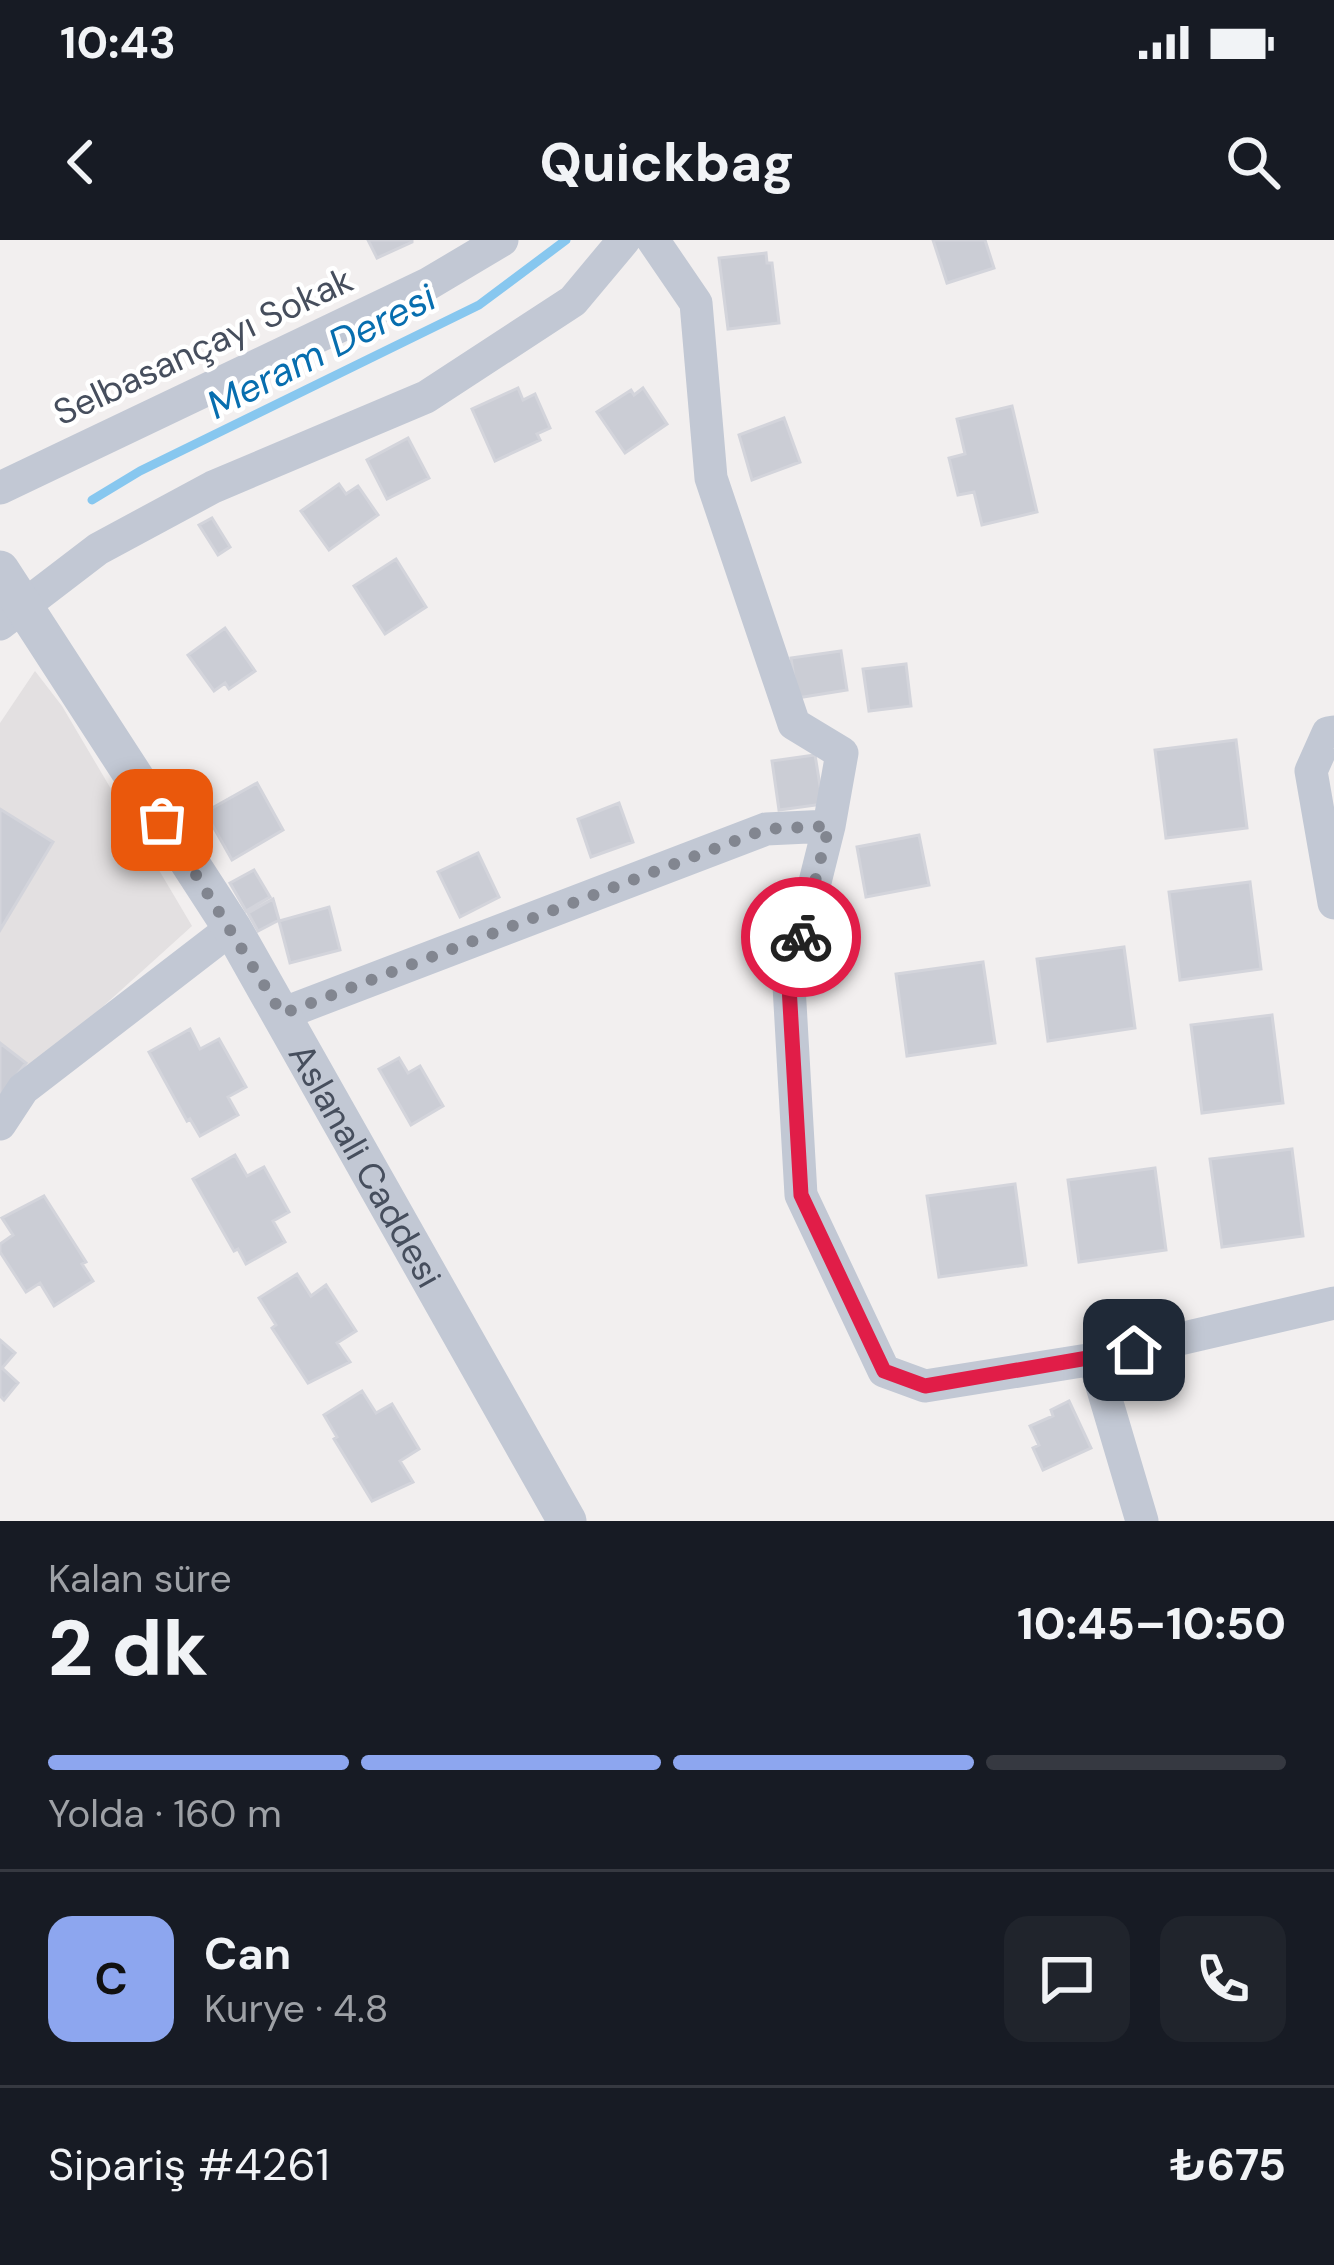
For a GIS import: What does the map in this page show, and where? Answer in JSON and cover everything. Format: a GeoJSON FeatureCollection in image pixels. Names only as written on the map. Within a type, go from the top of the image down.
{"type":"FeatureCollection","features":[{"type":"Feature","properties":{"kind":"street","name":"Selbasançayı Sokak"},"geometry":{"type":"LineString","coordinates":[[0,488],[428,284],[502,240]]}},
{"type":"Feature","properties":{"kind":"street"},"geometry":{"type":"LineString","coordinates":[[11,614],[98,549],[213,487],[425,397],[573,301],[625,240]]}},
{"type":"Feature","properties":{"kind":"street"},"geometry":{"type":"LineString","coordinates":[[653,240],[696,303],[711,478],[794,724],[842,753],[789,986],[801,1195],[884,1371],[925,1386],[1094,1359],[1334,1303]]}},
{"type":"Feature","properties":{"kind":"street","name":"Aslanali Caddesi"},"geometry":{"type":"LineString","coordinates":[[0,570],[11,614],[232,928],[567,1521]]}},
{"type":"Feature","properties":{"kind":"street"},"geometry":{"type":"LineString","coordinates":[[1334,732],[1328,733],[1311,771],[1334,903]]}},
{"type":"Feature","properties":{"kind":"street"},"geometry":{"type":"LineString","coordinates":[[282,1014],[766,829],[829,826]]}},
{"type":"Feature","properties":{"kind":"street"},"geometry":{"type":"LineString","coordinates":[[0,1124],[23,1089],[232,928]]}},
{"type":"Feature","properties":{"kind":"street"},"geometry":{"type":"LineString","coordinates":[[1094,1359],[1142,1521]]}},
{"type":"Feature","properties":{"kind":"shaded area"},"geometry":{"type":"Polygon","coordinates":[[[35,671],[62,706],[192,926],[26,1076],[0,1111],[0,723],[35,671]]]}},
{"type":"Feature","properties":{"kind":"building"},"geometry":{"type":"Polygon","coordinates":[[[368,240],[412,240],[412,242],[377,258],[368,240]]]}},
{"type":"Feature","properties":{"kind":"building"},"geometry":{"type":"Polygon","coordinates":[[[933,240],[985,240],[994,268],[947,283],[933,240]]]}},
{"type":"Feature","properties":{"kind":"building"},"geometry":{"type":"Polygon","coordinates":[[[766,253],[767,263],[772,263],[779,323],[728,329],[719,258],[766,253]]]}},
{"type":"Feature","properties":{"kind":"building"},"geometry":{"type":"Polygon","coordinates":[[[518,388],[523,400],[535,394],[550,428],[537,434],[540,440],[495,461],[472,409],[518,388]]]}},
{"type":"Feature","properties":{"kind":"building"},"geometry":{"type":"Polygon","coordinates":[[[643,388],[667,424],[625,453],[597,412],[631,390],[634,395],[643,388]]]}},
{"type":"Feature","properties":{"kind":"building"},"geometry":{"type":"Polygon","coordinates":[[[1012,406],[1037,512],[982,525],[974,492],[958,495],[949,458],[965,454],[957,419],[1012,406]]]}},
{"type":"Feature","properties":{"kind":"building"},"geometry":{"type":"Polygon","coordinates":[[[784,418],[800,462],[752,480],[739,435],[784,418]]]}},
{"type":"Feature","properties":{"kind":"building"},"geometry":{"type":"Polygon","coordinates":[[[408,438],[429,478],[387,499],[367,460],[408,438]]]}},
{"type":"Feature","properties":{"kind":"building"},"geometry":{"type":"Polygon","coordinates":[[[339,484],[346,494],[358,486],[378,515],[329,550],[301,511],[339,484]]]}},
{"type":"Feature","properties":{"kind":"building"},"geometry":{"type":"Polygon","coordinates":[[[212,518],[230,547],[218,555],[199,525],[212,518]]]}},
{"type":"Feature","properties":{"kind":"building"},"geometry":{"type":"Polygon","coordinates":[[[396,559],[426,607],[385,634],[354,586],[396,559]]]}},
{"type":"Feature","properties":{"kind":"building"},"geometry":{"type":"Polygon","coordinates":[[[225,628],[255,671],[229,689],[225,683],[214,691],[188,655],[225,628]]]}},
{"type":"Feature","properties":{"kind":"building"},"geometry":{"type":"Polygon","coordinates":[[[841,651],[847,690],[797,698],[791,658],[841,651]]]}},
{"type":"Feature","properties":{"kind":"building"},"geometry":{"type":"Polygon","coordinates":[[[906,664],[911,706],[869,711],[863,669],[906,664]]]}},
{"type":"Feature","properties":{"kind":"building"},"geometry":{"type":"Polygon","coordinates":[[[1236,740],[1247,828],[1166,838],[1155,750],[1236,740]]]}},
{"type":"Feature","properties":{"kind":"building"},"geometry":{"type":"Polygon","coordinates":[[[815,755],[823,804],[779,810],[772,761],[815,755]]]}},
{"type":"Feature","properties":{"kind":"building"},"geometry":{"type":"Polygon","coordinates":[[[257,783],[283,830],[232,860],[205,812],[257,783]]]}},
{"type":"Feature","properties":{"kind":"building"},"geometry":{"type":"Polygon","coordinates":[[[619,803],[633,842],[591,857],[578,819],[619,803]]]}},
{"type":"Feature","properties":{"kind":"building"},"geometry":{"type":"Polygon","coordinates":[[[0,809],[53,842],[0,930],[0,809]]]}},
{"type":"Feature","properties":{"kind":"building"},"geometry":{"type":"Polygon","coordinates":[[[919,835],[929,885],[866,897],[857,847],[919,835]]]}},
{"type":"Feature","properties":{"kind":"building"},"geometry":{"type":"Polygon","coordinates":[[[478,853],[499,897],[460,917],[438,872],[478,853]]]}},
{"type":"Feature","properties":{"kind":"building"},"geometry":{"type":"Polygon","coordinates":[[[254,870],[270,897],[246,911],[230,883],[254,870]]]}},
{"type":"Feature","properties":{"kind":"building"},"geometry":{"type":"Polygon","coordinates":[[[1250,882],[1261,969],[1180,980],[1169,892],[1250,882]]]}},
{"type":"Feature","properties":{"kind":"building"},"geometry":{"type":"Polygon","coordinates":[[[273,899],[279,920],[258,931],[248,913],[273,899]]]}},
{"type":"Feature","properties":{"kind":"building"},"geometry":{"type":"Polygon","coordinates":[[[329,907],[340,950],[290,963],[279,921],[329,907]]]}},
{"type":"Feature","properties":{"kind":"building"},"geometry":{"type":"Polygon","coordinates":[[[1124,947],[1135,1028],[1048,1041],[1037,959],[1124,947]]]}},
{"type":"Feature","properties":{"kind":"building"},"geometry":{"type":"Polygon","coordinates":[[[983,962],[995,1043],[907,1056],[896,974],[983,962]]]}},
{"type":"Feature","properties":{"kind":"building"},"geometry":{"type":"Polygon","coordinates":[[[1272,1015],[1283,1103],[1202,1113],[1191,1025],[1272,1015]]]}},
{"type":"Feature","properties":{"kind":"building"},"geometry":{"type":"Polygon","coordinates":[[[190,1029],[200,1049],[219,1039],[246,1087],[228,1097],[238,1115],[200,1136],[149,1052],[190,1029]]]}},
{"type":"Feature","properties":{"kind":"building"},"geometry":{"type":"Polygon","coordinates":[[[0,1043],[26,1063],[0,1097],[0,1043]]]}},
{"type":"Feature","properties":{"kind":"building"},"geometry":{"type":"Polygon","coordinates":[[[399,1058],[408,1073],[420,1066],[443,1106],[411,1125],[379,1069],[399,1058]]]}},
{"type":"Feature","properties":{"kind":"building"},"geometry":{"type":"Polygon","coordinates":[[[1292,1149],[1303,1236],[1222,1247],[1210,1159],[1292,1149]]]}},
{"type":"Feature","properties":{"kind":"building"},"geometry":{"type":"Polygon","coordinates":[[[235,1155],[247,1176],[264,1167],[289,1212],[273,1221],[285,1242],[246,1264],[193,1179],[235,1155]]]}},
{"type":"Feature","properties":{"kind":"building"},"geometry":{"type":"Polygon","coordinates":[[[1155,1168],[1166,1250],[1079,1262],[1068,1180],[1155,1168]]]}},
{"type":"Feature","properties":{"kind":"building"},"geometry":{"type":"Polygon","coordinates":[[[1015,1184],[1026,1265],[939,1277],[927,1196],[1015,1184]]]}},
{"type":"Feature","properties":{"kind":"building"},"geometry":{"type":"Polygon","coordinates":[[[44,1196],[93,1281],[54,1306],[40,1283],[26,1292],[0,1252],[0,1244],[13,1235],[2,1218],[44,1196]]]}},
{"type":"Feature","properties":{"kind":"building"},"geometry":{"type":"Polygon","coordinates":[[[297,1274],[311,1296],[326,1285],[356,1331],[337,1343],[350,1362],[308,1383],[272,1328],[276,1325],[259,1298],[297,1274]]]}},
{"type":"Feature","properties":{"kind":"building"},"geometry":{"type":"Polygon","coordinates":[[[0,1340],[15,1353],[2,1368],[18,1383],[4,1400],[0,1396],[0,1340]]]}},
{"type":"Feature","properties":{"kind":"building"},"geometry":{"type":"Polygon","coordinates":[[[362,1391],[376,1413],[392,1404],[419,1449],[400,1461],[413,1482],[372,1501],[324,1415],[362,1391]]]}},
{"type":"Feature","properties":{"kind":"building"},"geometry":{"type":"Polygon","coordinates":[[[1069,1401],[1091,1448],[1043,1470],[1030,1426],[1053,1416],[1051,1410],[1069,1401]]]}},
{"type":"Feature","properties":{"kind":"waterway","name":"Meram Deresi"},"geometry":{"type":"LineString","coordinates":[[92,500],[140,471],[479,305],[566,240]]}},
{"type":"Feature","properties":{"kind":"way so far"},"geometry":{"type":"LineString","coordinates":[[162,820],[282,1014],[766,829],[829,826],[801,937]]}},
{"type":"Feature","properties":{"kind":"route"},"geometry":{"type":"LineString","coordinates":[[801,937],[789,986],[801,1195],[884,1371],[925,1386],[1134,1350]]}}]}
